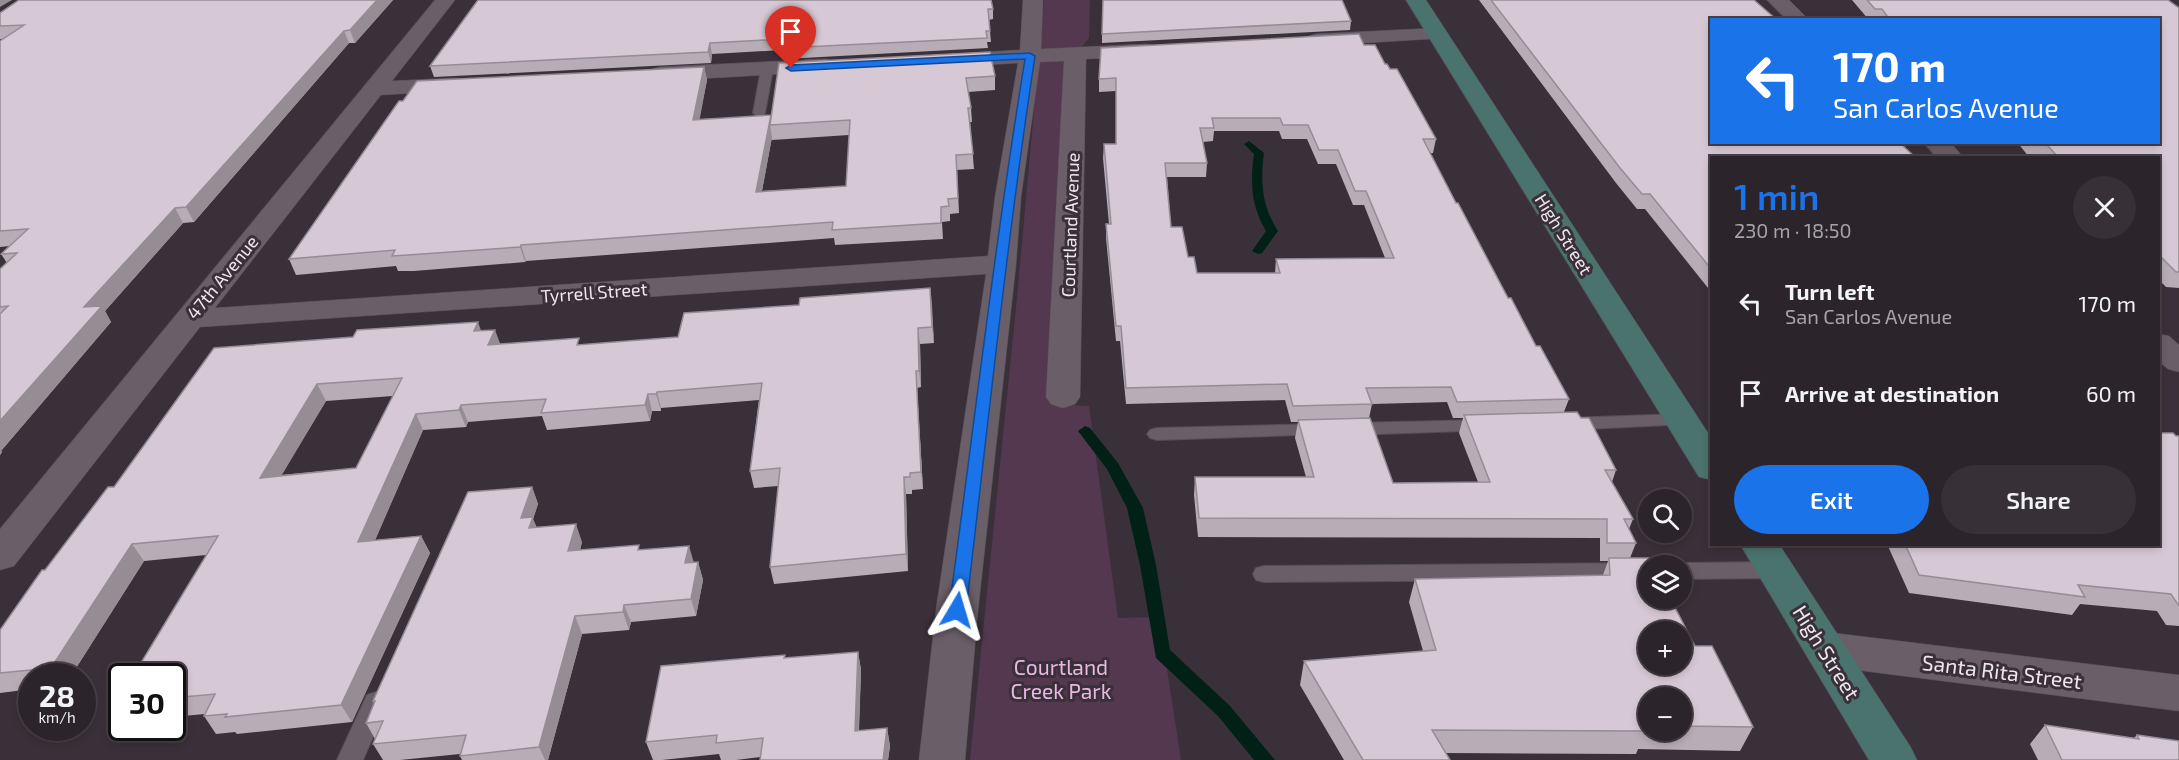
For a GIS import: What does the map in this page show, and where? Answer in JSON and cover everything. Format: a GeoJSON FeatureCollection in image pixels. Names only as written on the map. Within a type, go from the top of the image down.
{"type":"FeatureCollection","features":[{"type":"Feature","properties":{"kind":"main road","name":"High Street"},"geometry":{"type":"LineString","coordinates":[[1416,0],[1710,465]]}},
{"type":"Feature","properties":{"kind":"main road","name":"High Street"},"geometry":{"type":"LineString","coordinates":[[1768,557],[1894,760]]}},
{"type":"Feature","properties":{"kind":"street","name":"47th Avenue"},"geometry":{"type":"LineString","coordinates":[[0,556],[445,0]]}},
{"type":"Feature","properties":{"kind":"street"},"geometry":{"type":"LineString","coordinates":[[942,760],[959,599],[1002,264],[1008,197],[1030,56],[1033,0]]}},
{"type":"Feature","properties":{"kind":"street"},"geometry":{"type":"LineString","coordinates":[[1778,0],[1797,18]]}},
{"type":"Feature","properties":{"kind":"street"},"geometry":{"type":"LineString","coordinates":[[1299,41],[1437,34]]}},
{"type":"Feature","properties":{"kind":"street"},"geometry":{"type":"LineString","coordinates":[[922,61],[1171,48]]}},
{"type":"Feature","properties":{"kind":"street","name":"Courtland Avenue"},"geometry":{"type":"LineString","coordinates":[[1063,397],[1075,54]]}},
{"type":"Feature","properties":{"kind":"street"},"geometry":{"type":"LineString","coordinates":[[636,76],[850,65]]}},
{"type":"Feature","properties":{"kind":"street"},"geometry":{"type":"LineString","coordinates":[[373,89],[480,83]]}},
{"type":"Feature","properties":{"kind":"street"},"geometry":{"type":"LineString","coordinates":[[1937,144],[1950,156]]}},
{"type":"Feature","properties":{"kind":"street","name":"Tyrrell Street"},"geometry":{"type":"LineString","coordinates":[[187,320],[1002,264]]}},
{"type":"Feature","properties":{"kind":"street"},"geometry":{"type":"LineString","coordinates":[[2160,345],[2179,362]]}},
{"type":"Feature","properties":{"kind":"street","name":"Santa Rita Street"},"geometry":{"type":"LineString","coordinates":[[1825,649],[2179,693]]}},
{"type":"Feature","properties":{"kind":"lane"},"geometry":{"type":"LineString","coordinates":[[759,113],[767,69]]}},
{"type":"Feature","properties":{"kind":"lane"},"geometry":{"type":"LineString","coordinates":[[1550,424],[1682,420]]}},
{"type":"Feature","properties":{"kind":"lane"},"geometry":{"type":"LineString","coordinates":[[1157,434],[1503,425]]}},
{"type":"Feature","properties":{"kind":"lane"},"geometry":{"type":"LineString","coordinates":[[1692,569],[1768,557]]}},
{"type":"Feature","properties":{"kind":"lane"},"geometry":{"type":"LineString","coordinates":[[1264,573],[1638,571]]}},
{"type":"Feature","properties":{"kind":"lane"},"geometry":{"type":"LineString","coordinates":[[350,760],[383,685]]}},
{"type":"Feature","properties":{"kind":"green space","name":"Courtland Creek Park"},"geometry":{"type":"Polygon","coordinates":[[[1044,0],[1090,0],[1089,38],[1064,68],[1052,404],[1089,406],[1118,618],[1159,617],[1181,760],[970,760],[1017,298],[1044,0]]]}},
{"type":"Feature","properties":{"kind":"building"},"geometry":{"type":"Polygon","coordinates":[[[19,0],[377,0],[350,30],[344,31],[186,207],[175,208],[84,307],[102,306],[0,421],[0,314],[8,306],[0,307],[0,269],[17,253],[1,254],[28,229],[0,231],[0,41],[24,25],[0,26],[0,13],[19,0]]]}},
{"type":"Feature","properties":{"kind":"building"},"geometry":{"type":"Polygon","coordinates":[[[478,0],[991,0],[993,9],[988,9],[990,31],[986,31],[987,38],[783,48],[784,39],[710,43],[708,52],[430,66],[478,0]]]}},
{"type":"Feature","properties":{"kind":"building"},"geometry":{"type":"Polygon","coordinates":[[[1103,0],[1342,0],[1351,21],[1102,34],[1103,0]]]}},
{"type":"Feature","properties":{"kind":"building"},"geometry":{"type":"Polygon","coordinates":[[[1491,0],[1754,0],[1775,18],[1710,18],[1710,144],[1901,144],[1914,156],[1710,156],[1710,268],[1650,194],[1642,194],[1491,0]]]}},
{"type":"Feature","properties":{"kind":"building"},"geometry":{"type":"Polygon","coordinates":[[[1867,0],[2168,0],[2179,8],[2179,272],[2176,272],[2160,256],[2160,156],[2057,156],[2046,144],[2160,144],[2160,18],[1889,18],[1882,9],[1875,9],[1867,0]]]}},
{"type":"Feature","properties":{"kind":"building"},"geometry":{"type":"Polygon","coordinates":[[[1359,34],[1364,45],[1375,45],[1385,64],[1390,69],[1397,69],[1436,139],[1423,139],[1508,298],[1511,298],[1536,346],[1540,346],[1569,399],[1457,402],[1451,387],[1366,388],[1372,404],[1293,406],[1287,384],[1126,388],[1121,326],[1116,326],[1106,224],[1111,224],[1104,144],[1116,144],[1116,78],[1099,79],[1101,48],[1359,34]],[[1212,118],[1214,128],[1200,128],[1207,163],[1165,163],[1171,227],[1182,227],[1188,257],[1194,257],[1197,273],[1280,273],[1276,259],[1394,258],[1366,191],[1355,191],[1338,150],[1319,150],[1308,125],[1283,125],[1280,118],[1212,118]]]}},
{"type":"Feature","properties":{"kind":"building"},"geometry":{"type":"Polygon","coordinates":[[[990,52],[995,76],[966,78],[971,108],[968,108],[973,154],[956,155],[958,198],[948,199],[949,206],[941,207],[941,223],[832,230],[833,222],[408,255],[392,256],[395,250],[289,259],[399,101],[403,101],[417,81],[704,67],[693,120],[771,115],[756,192],[846,186],[850,120],[770,125],[779,63],[990,52]]]}},
{"type":"Feature","properties":{"kind":"building"},"geometry":{"type":"Polygon","coordinates":[[[930,288],[932,327],[918,328],[919,371],[916,371],[921,472],[910,473],[910,477],[904,477],[906,554],[770,567],[780,468],[750,471],[762,383],[657,392],[648,394],[645,405],[541,413],[546,399],[461,405],[459,410],[416,414],[358,542],[421,536],[341,705],[225,717],[227,714],[204,716],[215,694],[186,697],[186,663],[141,663],[218,536],[132,544],[54,663],[18,663],[18,671],[0,673],[0,630],[42,570],[45,570],[108,487],[114,487],[214,348],[353,337],[357,330],[478,322],[474,331],[495,330],[488,345],[579,338],[577,345],[678,337],[684,313],[799,305],[800,298],[930,288]],[[402,378],[317,384],[260,478],[356,468],[402,378]]]}},
{"type":"Feature","properties":{"kind":"building"},"geometry":{"type":"Polygon","coordinates":[[[1577,412],[1581,418],[1589,418],[1616,470],[1605,470],[1633,519],[1624,519],[1636,543],[1607,543],[1607,519],[1199,518],[1195,477],[1314,477],[1298,420],[1370,418],[1393,483],[1490,482],[1464,415],[1577,412]]]}},
{"type":"Feature","properties":{"kind":"building"},"geometry":{"type":"Polygon","coordinates":[[[2160,433],[2173,433],[2179,436],[2179,606],[2171,594],[2078,585],[2085,597],[1919,575],[1906,546],[2160,546],[2160,433]]]}},
{"type":"Feature","properties":{"kind":"building"},"geometry":{"type":"Polygon","coordinates":[[[532,487],[521,518],[533,517],[529,528],[576,524],[568,551],[639,545],[638,550],[689,546],[685,563],[698,562],[691,599],[624,605],[623,612],[575,616],[539,747],[460,756],[466,735],[373,744],[383,721],[366,723],[375,701],[373,701],[468,492],[532,487]]]}},
{"type":"Feature","properties":{"kind":"building"},"geometry":{"type":"Polygon","coordinates":[[[1609,558],[1638,558],[1638,609],[1676,609],[1682,621],[1638,621],[1638,675],[1692,675],[1692,640],[1695,646],[1712,646],[1753,727],[1692,726],[1692,687],[1638,687],[1638,731],[1432,730],[1450,760],[1363,760],[1304,661],[1436,650],[1415,579],[1610,575],[1609,558]]]}},
{"type":"Feature","properties":{"kind":"building"},"geometry":{"type":"Polygon","coordinates":[[[858,652],[855,731],[887,728],[883,760],[760,760],[763,738],[716,743],[717,735],[646,742],[661,666],[785,655],[784,658],[858,652]]]}},
{"type":"Feature","properties":{"kind":"building"},"geometry":{"type":"Polygon","coordinates":[[[2045,725],[2139,739],[2137,735],[2179,741],[2179,760],[2062,760],[2045,725]]]}},
{"type":"Feature","properties":{"kind":"waterway"},"geometry":{"type":"LineString","coordinates":[[1249,144],[1259,153],[1257,194],[1262,212],[1272,231],[1258,251]]}},
{"type":"Feature","properties":{"kind":"waterway"},"geometry":{"type":"LineString","coordinates":[[1085,431],[1113,467],[1135,508],[1148,565],[1162,653],[1224,711],[1266,760]]}},
{"type":"Feature","properties":{"kind":"route"},"geometry":{"type":"LineString","coordinates":[[791,68],[1030,56],[1008,197],[1002,264],[957,610]]}}]}
